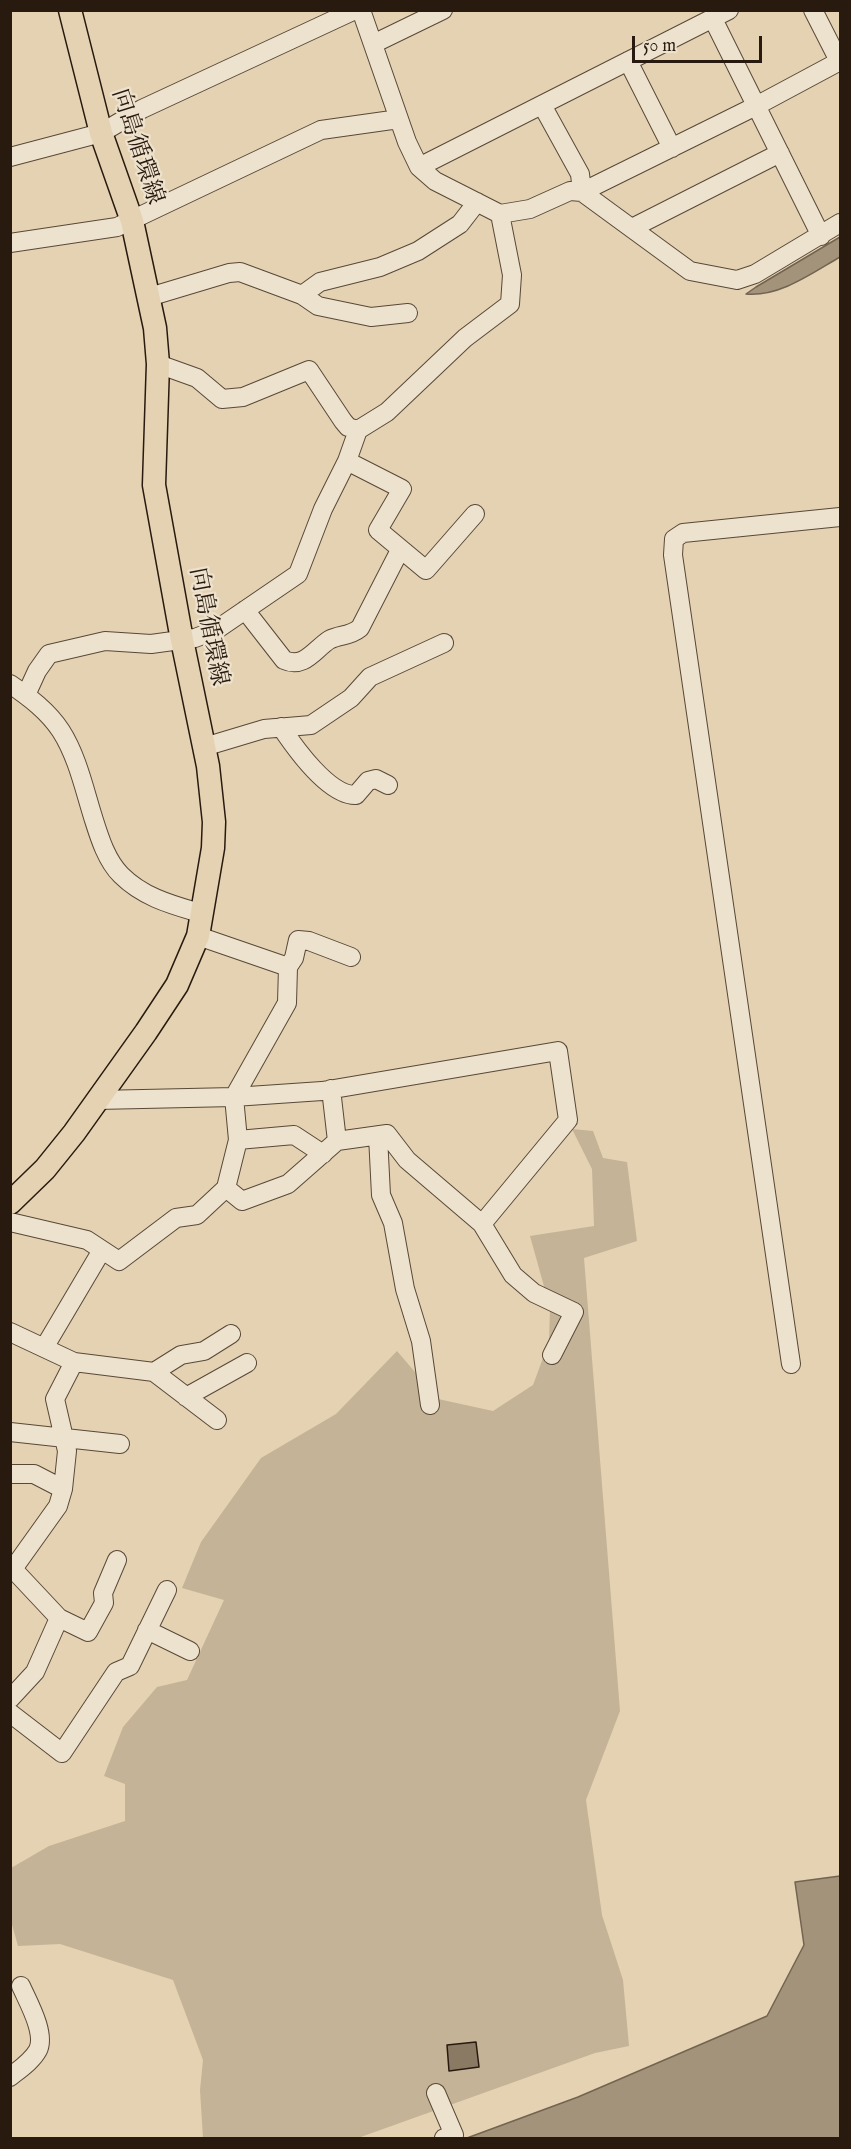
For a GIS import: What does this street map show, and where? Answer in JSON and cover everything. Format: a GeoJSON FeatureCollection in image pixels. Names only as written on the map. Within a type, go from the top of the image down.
{"type":"FeatureCollection","features":[{"type":"Feature","properties":{"kind":"main road","name":"向島循環線"},"geometry":{"type":"LineString","coordinates":[[10,1203],[45,1169],[74,1133],[177,985],[198,936],[213,848],[214,822],[211,786],[154,485],[158,364],[155,328],[132,221],[101,133],[70,10]]}},
{"type":"Feature","properties":{"kind":"street"},"geometry":{"type":"LineString","coordinates":[[10,157],[101,133],[142,109],[355,10]]}},
{"type":"Feature","properties":{"kind":"street"},"geometry":{"type":"LineString","coordinates":[[361,10],[407,142],[419,167],[435,181],[500,214],[530,209],[570,191],[582,192],[840,62],[813,10]]}},
{"type":"Feature","properties":{"kind":"street"},"geometry":{"type":"LineString","coordinates":[[373,44],[443,10]]}},
{"type":"Feature","properties":{"kind":"street"},"geometry":{"type":"LineString","coordinates":[[419,167],[721,15],[756,106],[821,236]]}},
{"type":"Feature","properties":{"kind":"street"},"geometry":{"type":"LineString","coordinates":[[628,62],[672,148]]}},
{"type":"Feature","properties":{"kind":"street"},"geometry":{"type":"LineString","coordinates":[[542,105],[580,174],[582,192],[690,271],[737,280],[755,274],[840,223]]}},
{"type":"Feature","properties":{"kind":"street"},"geometry":{"type":"LineString","coordinates":[[10,243],[117,227],[321,130],[399,119]]}},
{"type":"Feature","properties":{"kind":"street"},"geometry":{"type":"LineString","coordinates":[[632,228],[780,153]]}},
{"type":"Feature","properties":{"kind":"street"},"geometry":{"type":"LineString","coordinates":[[302,295],[320,282],[380,267],[418,251],[460,224],[477,202]]}},
{"type":"Feature","properties":{"kind":"street"},"geometry":{"type":"LineString","coordinates":[[26,695],[37,670],[49,654],[105,641],[151,644],[195,638],[216,630],[298,574],[323,508],[347,461],[358,430],[387,411],[465,338],[510,304],[512,275],[500,214]]}},
{"type":"Feature","properties":{"kind":"street"},"geometry":{"type":"LineString","coordinates":[[149,297],[229,273],[240,272],[302,295],[318,306],[371,317],[408,313]]}},
{"type":"Feature","properties":{"kind":"street"},"geometry":{"type":"LineString","coordinates":[[158,364],[197,378],[222,399],[243,397],[309,370],[343,421],[348,427],[358,430]]}},
{"type":"Feature","properties":{"kind":"street"},"geometry":{"type":"LineString","coordinates":[[347,461],[402,489],[378,530],[426,570],[475,514]]}},
{"type":"Feature","properties":{"kind":"street"},"geometry":{"type":"LineString","coordinates":[[791,1364],[675,567],[674,539],[683,533],[840,517]]}},
{"type":"Feature","properties":{"kind":"street"},"geometry":{"type":"LineString","coordinates":[[245,610],[284,660],[292,663],[306,660],[331,639],[352,634],[360,628],[400,550]]}},
{"type":"Feature","properties":{"kind":"street"},"geometry":{"type":"LineString","coordinates":[[204,747],[264,729],[311,725],[351,698],[370,677],[444,643]]}},
{"type":"Feature","properties":{"kind":"street"},"geometry":{"type":"LineString","coordinates":[[10,684],[45,711],[61,730],[75,759],[102,844],[119,873],[137,889],[160,902],[203,914]]}},
{"type":"Feature","properties":{"kind":"street"},"geometry":{"type":"LineString","coordinates":[[281,727],[296,750],[323,778],[348,795],[356,795],[368,782],[376,779],[388,785]]}},
{"type":"Feature","properties":{"kind":"street"},"geometry":{"type":"LineString","coordinates":[[198,936],[288,967]]}},
{"type":"Feature","properties":{"kind":"street"},"geometry":{"type":"LineString","coordinates":[[10,1222],[87,1240],[119,1261],[176,1218],[197,1215],[226,1188],[237,1140],[234,1097],[287,1003],[288,967],[294,958],[298,940],[309,941],[351,957]]}},
{"type":"Feature","properties":{"kind":"street"},"geometry":{"type":"LineString","coordinates":[[97,1100],[234,1097],[331,1089],[558,1051],[568,1120],[482,1224]]}},
{"type":"Feature","properties":{"kind":"street"},"geometry":{"type":"LineString","coordinates":[[331,1089],[337,1141]]}},
{"type":"Feature","properties":{"kind":"street"},"geometry":{"type":"LineString","coordinates":[[226,1188],[242,1201],[288,1184],[337,1141],[387,1134],[407,1160],[423,1171],[482,1224],[513,1275],[534,1293],[574,1312],[552,1355]]}},
{"type":"Feature","properties":{"kind":"street"},"geometry":{"type":"LineString","coordinates":[[237,1140],[294,1135],[323,1154]]}},
{"type":"Feature","properties":{"kind":"street"},"geometry":{"type":"LineString","coordinates":[[378,1136],[381,1195],[393,1223],[405,1289],[421,1341],[430,1405]]}},
{"type":"Feature","properties":{"kind":"street"},"geometry":{"type":"LineString","coordinates":[[44,1348],[102,1250]]}},
{"type":"Feature","properties":{"kind":"street"},"geometry":{"type":"LineString","coordinates":[[10,1332],[74,1362],[154,1372],[217,1420]]}},
{"type":"Feature","properties":{"kind":"street"},"geometry":{"type":"LineString","coordinates":[[154,1372],[181,1355],[204,1351],[231,1334]]}},
{"type":"Feature","properties":{"kind":"street"},"geometry":{"type":"LineString","coordinates":[[74,1362],[55,1399],[67,1451],[63,1489],[58,1506],[12,1569],[59,1618],[88,1632],[104,1603],[103,1593],[117,1560]]}},
{"type":"Feature","properties":{"kind":"street"},"geometry":{"type":"LineString","coordinates":[[186,1397],[247,1362]]}},
{"type":"Feature","properties":{"kind":"street"},"geometry":{"type":"LineString","coordinates":[[10,1432],[120,1444]]}},
{"type":"Feature","properties":{"kind":"street"},"geometry":{"type":"LineString","coordinates":[[10,1474],[34,1474],[63,1489]]}},
{"type":"Feature","properties":{"kind":"street"},"geometry":{"type":"LineString","coordinates":[[10,1713],[62,1753],[117,1672],[130,1666],[166,1590]]}},
{"type":"Feature","properties":{"kind":"street"},"geometry":{"type":"LineString","coordinates":[[10,1699],[36,1672],[59,1618]]}},
{"type":"Feature","properties":{"kind":"street"},"geometry":{"type":"LineString","coordinates":[[147,1630],[190,1651]]}},
{"type":"Feature","properties":{"kind":"street"},"geometry":{"type":"LineString","coordinates":[[10,2077],[29,2062],[39,2048],[37,2022],[21,1986]]}},
{"type":"Feature","properties":{"kind":"street"},"geometry":{"type":"LineString","coordinates":[[436,2093],[454,2134],[444,2139]]}},
{"type":"Feature","properties":{"kind":"shaded area"},"geometry":{"type":"Polygon","coordinates":[[[840,237],[840,257],[807,277],[783,288],[759,294],[746,294],[756,287],[840,237]]]}},
{"type":"Feature","properties":{"kind":"shaded area"},"geometry":{"type":"Polygon","coordinates":[[[572,1129],[593,1131],[603,1158],[627,1162],[637,1241],[584,1258],[620,1711],[586,1800],[602,1915],[623,1980],[629,2046],[595,2053],[358,2138],[203,2138],[200,2090],[203,2060],[173,1980],[60,1944],[18,1946],[11,1921],[11,1868],[49,1846],[125,1821],[125,1784],[104,1776],[123,1727],[157,1687],[187,1680],[224,1600],[182,1588],[201,1542],[261,1458],[336,1414],[397,1351],[438,1399],[493,1411],[533,1385],[549,1342],[550,1308],[530,1236],[594,1226],[592,1169],[572,1129]]]}},
{"type":"Feature","properties":{"kind":"shaded area"},"geometry":{"type":"Polygon","coordinates":[[[840,1876],[840,2138],[467,2138],[578,2097],[767,2016],[804,1945],[795,1882],[840,1876]]]}},
{"type":"Feature","properties":{"kind":"building"},"geometry":{"type":"Polygon","coordinates":[[[476,2042],[479,2067],[449,2071],[447,2045],[476,2042]]]}}]}
